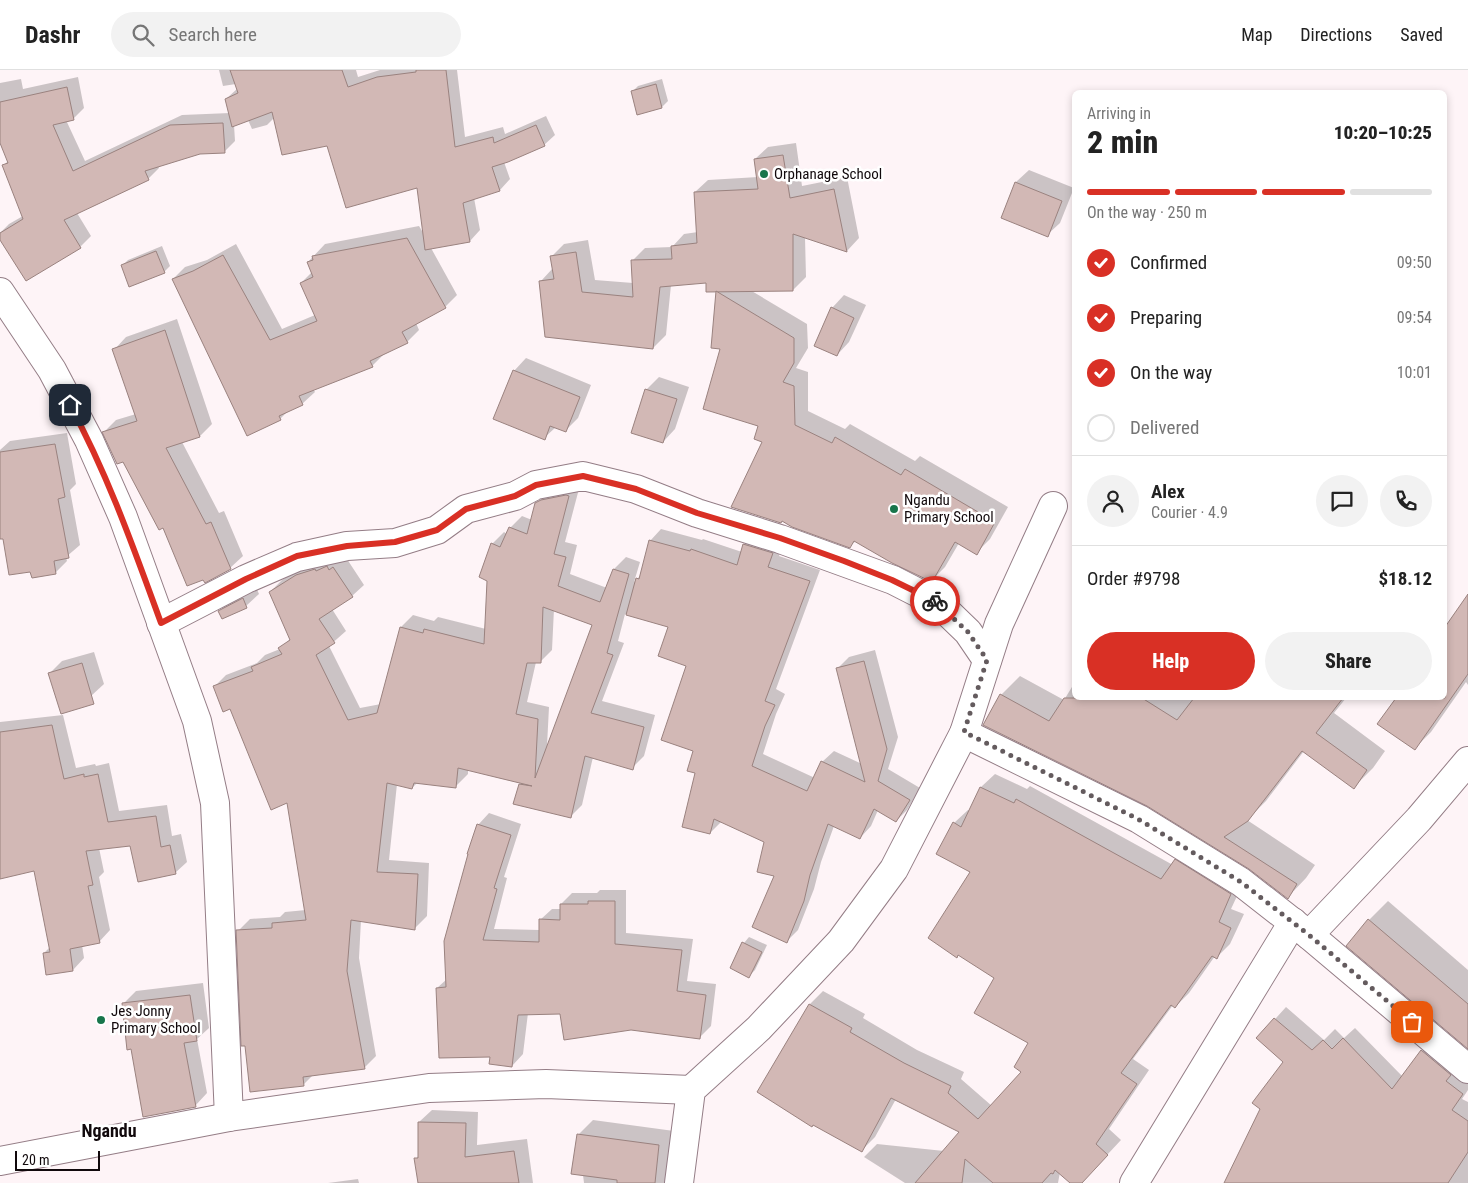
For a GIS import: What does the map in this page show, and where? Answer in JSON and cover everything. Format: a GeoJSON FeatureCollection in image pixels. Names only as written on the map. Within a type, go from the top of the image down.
{"type":"FeatureCollection","features":[{"type":"Feature","properties":{"kind":"street"},"geometry":{"type":"LineString","coordinates":[[0,292],[52,370],[89,440],[123,517],[197,720],[215,803],[229,1117]]}},
{"type":"Feature","properties":{"kind":"street"},"geometry":{"type":"LineString","coordinates":[[161,623],[246,579],[297,556],[347,546],[395,542],[437,530],[466,509],[515,496],[536,485],[583,476],[636,489],[697,513],[780,538],[892,580],[938,603],[968,632],[987,660]]}},
{"type":"Feature","properties":{"kind":"street"},"geometry":{"type":"LineString","coordinates":[[679,1183],[691,1090],[759,1028],[847,933],[894,869],[964,732],[999,624],[1053,506]]}},
{"type":"Feature","properties":{"kind":"street"},"geometry":{"type":"LineString","coordinates":[[964,732],[1138,819],[1241,882],[1301,929],[1468,1069]]}},
{"type":"Feature","properties":{"kind":"street"},"geometry":{"type":"LineString","coordinates":[[1134,1183],[1301,929],[1419,819],[1468,761]]}},
{"type":"Feature","properties":{"kind":"street"},"geometry":{"type":"LineString","coordinates":[[0,1161],[229,1117],[429,1088],[546,1084],[691,1090]]}},
{"type":"Feature","properties":{"kind":"building"},"geometry":{"type":"Polygon","coordinates":[[[230,70],[342,70],[348,87],[377,77],[416,72],[416,70],[446,70],[455,147],[493,137],[494,143],[536,125],[545,146],[492,167],[500,191],[463,203],[470,242],[425,250],[417,188],[346,208],[327,146],[282,155],[272,112],[232,127],[225,99],[238,93],[230,70]]]}},
{"type":"Feature","properties":{"kind":"building"},"geometry":{"type":"Polygon","coordinates":[[[656,84],[662,108],[637,115],[631,91],[656,84]]]}},
{"type":"Feature","properties":{"kind":"building"},"geometry":{"type":"Polygon","coordinates":[[[67,87],[74,120],[53,125],[73,171],[170,125],[223,123],[225,153],[200,154],[145,171],[149,180],[64,220],[81,248],[26,281],[0,240],[0,233],[23,219],[2,165],[8,163],[0,143],[0,102],[67,87]]]}},
{"type":"Feature","properties":{"kind":"building"},"geometry":{"type":"Polygon","coordinates":[[[783,155],[790,198],[834,189],[847,252],[793,234],[793,291],[706,292],[706,283],[660,287],[653,349],[545,337],[539,281],[554,279],[550,256],[576,252],[582,292],[633,297],[631,260],[672,259],[671,246],[697,243],[694,192],[758,189],[754,159],[783,155]]]}},
{"type":"Feature","properties":{"kind":"building"},"geometry":{"type":"Polygon","coordinates":[[[1015,182],[1062,201],[1048,237],[1001,218],[1015,182]]]}},
{"type":"Feature","properties":{"kind":"building"},"geometry":{"type":"Polygon","coordinates":[[[407,238],[446,308],[402,332],[408,343],[370,361],[373,367],[299,396],[303,405],[279,416],[281,420],[247,436],[172,279],[193,271],[223,255],[270,340],[317,321],[300,283],[313,277],[307,262],[313,260],[312,256],[407,238]]]}},
{"type":"Feature","properties":{"kind":"building"},"geometry":{"type":"Polygon","coordinates":[[[156,251],[165,273],[129,287],[121,265],[156,251]]]}},
{"type":"Feature","properties":{"kind":"building"},"geometry":{"type":"Polygon","coordinates":[[[716,291],[794,338],[794,363],[783,382],[794,386],[795,425],[832,443],[835,437],[901,475],[905,469],[995,522],[977,555],[955,542],[932,582],[892,563],[854,541],[850,548],[792,527],[782,521],[781,523],[731,507],[762,442],[754,439],[758,426],[703,409],[720,349],[711,348],[716,291]]]}},
{"type":"Feature","properties":{"kind":"building"},"geometry":{"type":"Polygon","coordinates":[[[831,307],[854,318],[837,356],[814,346],[831,307]]]}},
{"type":"Feature","properties":{"kind":"building"},"geometry":{"type":"Polygon","coordinates":[[[165,330],[200,437],[166,448],[206,524],[211,522],[231,569],[205,583],[203,580],[187,586],[163,528],[159,530],[123,462],[117,464],[102,432],[137,421],[112,349],[165,330]]]}},
{"type":"Feature","properties":{"kind":"building"},"geometry":{"type":"Polygon","coordinates":[[[513,370],[580,397],[566,432],[550,426],[545,440],[493,419],[513,370]]]}},
{"type":"Feature","properties":{"kind":"building"},"geometry":{"type":"Polygon","coordinates":[[[645,389],[677,399],[663,443],[631,433],[645,389]]]}},
{"type":"Feature","properties":{"kind":"building"},"geometry":{"type":"Polygon","coordinates":[[[55,444],[65,497],[58,499],[69,558],[54,561],[56,574],[32,578],[30,572],[9,575],[3,539],[0,539],[0,452],[55,444]]]}},
{"type":"Feature","properties":{"kind":"building"},"geometry":{"type":"Polygon","coordinates":[[[569,496],[554,554],[566,557],[558,586],[600,602],[613,569],[629,574],[607,653],[613,655],[591,713],[644,727],[633,770],[585,756],[571,818],[513,804],[519,784],[532,786],[458,768],[456,788],[414,783],[412,789],[387,783],[377,872],[418,874],[415,930],[351,920],[347,971],[365,1069],[303,1077],[304,1086],[250,1092],[245,1046],[241,1046],[236,930],[272,928],[272,923],[306,920],[287,803],[271,810],[230,709],[223,712],[213,686],[253,671],[251,667],[282,654],[278,648],[290,640],[269,592],[296,575],[315,569],[316,571],[327,566],[329,570],[333,567],[353,597],[319,619],[335,643],[316,655],[348,720],[377,713],[400,627],[423,633],[424,629],[484,644],[487,581],[479,577],[491,543],[500,547],[509,527],[527,534],[535,503],[541,500],[569,496]],[[543,607],[541,663],[527,663],[516,714],[538,719],[535,778],[592,625],[543,607]]]}},
{"type":"Feature","properties":{"kind":"building"},"geometry":{"type":"Polygon","coordinates":[[[649,540],[690,551],[691,549],[737,565],[743,544],[773,553],[768,567],[810,581],[765,701],[775,705],[765,726],[752,766],[807,791],[821,761],[865,782],[836,668],[864,661],[887,749],[878,781],[910,800],[896,822],[874,809],[860,839],[828,824],[810,875],[804,901],[787,943],[752,927],[774,876],[757,872],[764,842],[714,819],[710,834],[682,827],[695,773],[687,771],[693,751],[661,740],[686,666],[658,656],[668,627],[626,615],[636,578],[639,579],[649,540]]]}},
{"type":"Feature","properties":{"kind":"building"},"geometry":{"type":"Polygon","coordinates":[[[1468,594],[1468,674],[1415,750],[1377,724],[1395,700],[1447,700],[1447,624],[1468,594]]]}},
{"type":"Feature","properties":{"kind":"building"},"geometry":{"type":"Polygon","coordinates":[[[243,598],[247,608],[222,619],[218,611],[243,598]]]}},
{"type":"Feature","properties":{"kind":"building"},"geometry":{"type":"Polygon","coordinates":[[[82,663],[94,704],[61,714],[48,673],[82,663]]]}},
{"type":"Feature","properties":{"kind":"building"},"geometry":{"type":"Polygon","coordinates":[[[1000,694],[1049,721],[1064,698],[1072,698],[1072,700],[1145,700],[1177,720],[1192,700],[1341,700],[1316,733],[1367,770],[1354,789],[1302,751],[1248,821],[1224,837],[1297,884],[1288,899],[1249,869],[1147,806],[983,725],[1000,694]]]}},
{"type":"Feature","properties":{"kind":"building"},"geometry":{"type":"Polygon","coordinates":[[[52,725],[64,779],[84,774],[84,777],[98,774],[108,822],[156,816],[161,847],[170,845],[176,874],[138,882],[130,846],[86,851],[93,885],[88,886],[100,943],[70,949],[73,971],[46,975],[43,953],[50,952],[34,871],[0,879],[0,732],[52,725]]]}},
{"type":"Feature","properties":{"kind":"building"},"geometry":{"type":"Polygon","coordinates":[[[980,787],[1014,803],[1016,799],[1161,879],[1175,859],[1231,894],[1219,922],[1231,928],[1217,959],[1212,956],[1175,1008],[1171,1005],[1121,1073],[1137,1084],[1096,1144],[1108,1155],[1082,1183],[1070,1183],[1055,1170],[1042,1183],[993,1183],[965,1159],[962,1183],[915,1183],[959,1132],[891,1098],[862,1152],[813,1125],[812,1127],[757,1092],[809,1004],[852,1028],[850,1032],[904,1063],[951,1086],[948,1093],[978,1119],[1021,1072],[1014,1067],[1028,1043],[974,1013],[994,978],[958,955],[957,958],[928,938],[970,872],[936,854],[953,822],[961,827],[980,787]]]}},
{"type":"Feature","properties":{"kind":"building"},"geometry":{"type":"Polygon","coordinates":[[[477,824],[511,835],[494,888],[497,889],[483,940],[539,942],[539,919],[560,920],[560,904],[588,904],[588,901],[615,901],[615,944],[682,950],[677,991],[706,995],[700,1039],[631,1030],[564,1040],[560,1014],[518,1015],[512,1067],[489,1064],[490,1057],[439,1058],[436,988],[446,987],[444,941],[477,824]]]}},
{"type":"Feature","properties":{"kind":"building"},"geometry":{"type":"Polygon","coordinates":[[[1368,919],[1468,1004],[1468,1049],[1346,946],[1368,919]]]}},
{"type":"Feature","properties":{"kind":"building"},"geometry":{"type":"Polygon","coordinates":[[[742,942],[762,952],[749,978],[730,968],[742,942]]]}},
{"type":"Feature","properties":{"kind":"building"},"geometry":{"type":"Polygon","coordinates":[[[190,995],[197,1041],[184,1043],[196,1107],[143,1117],[131,1049],[127,1050],[122,1003],[190,995]]]}},
{"type":"Feature","properties":{"kind":"building"},"geometry":{"type":"Polygon","coordinates":[[[1274,1018],[1312,1050],[1323,1040],[1332,1049],[1343,1038],[1392,1089],[1421,1050],[1451,1075],[1446,1081],[1463,1094],[1452,1110],[1468,1121],[1468,1152],[1448,1183],[1224,1183],[1260,1109],[1252,1103],[1283,1062],[1256,1038],[1274,1018]]]}},
{"type":"Feature","properties":{"kind":"building"},"geometry":{"type":"Polygon","coordinates":[[[418,1122],[466,1123],[465,1157],[514,1151],[519,1183],[418,1183],[414,1158],[418,1158],[418,1122]]]}},
{"type":"Feature","properties":{"kind":"building"},"geometry":{"type":"Polygon","coordinates":[[[577,1134],[659,1145],[655,1183],[617,1183],[617,1180],[571,1174],[577,1134]]]}},
{"type":"Feature","properties":{"kind":"way so far"},"geometry":{"type":"LineString","coordinates":[[935,601],[968,632],[987,660],[964,732],[1138,819],[1241,882],[1309,935],[1412,1022]]}},
{"type":"Feature","properties":{"kind":"place","name":"Orphanage School"},"geometry":{"type":"Point","coordinates":[764,174]}},
{"type":"Feature","properties":{"kind":"place","name":"Ngandu Primary School"},"geometry":{"type":"Point","coordinates":[894,509]}},
{"type":"Feature","properties":{"kind":"place","name":"Jes Jonny Primary School"},"geometry":{"type":"Point","coordinates":[101,1020]}},
{"type":"Feature","properties":{"kind":"district","name":"Ngandu"},"geometry":{"type":"Point","coordinates":[109,1130]}},
{"type":"Feature","properties":{"kind":"route"},"geometry":{"type":"LineString","coordinates":[[70,405],[89,440],[123,517],[161,623],[246,579],[297,556],[347,546],[395,542],[437,530],[466,509],[515,496],[536,485],[583,476],[636,489],[697,513],[780,538],[892,580],[935,601]]}}]}
